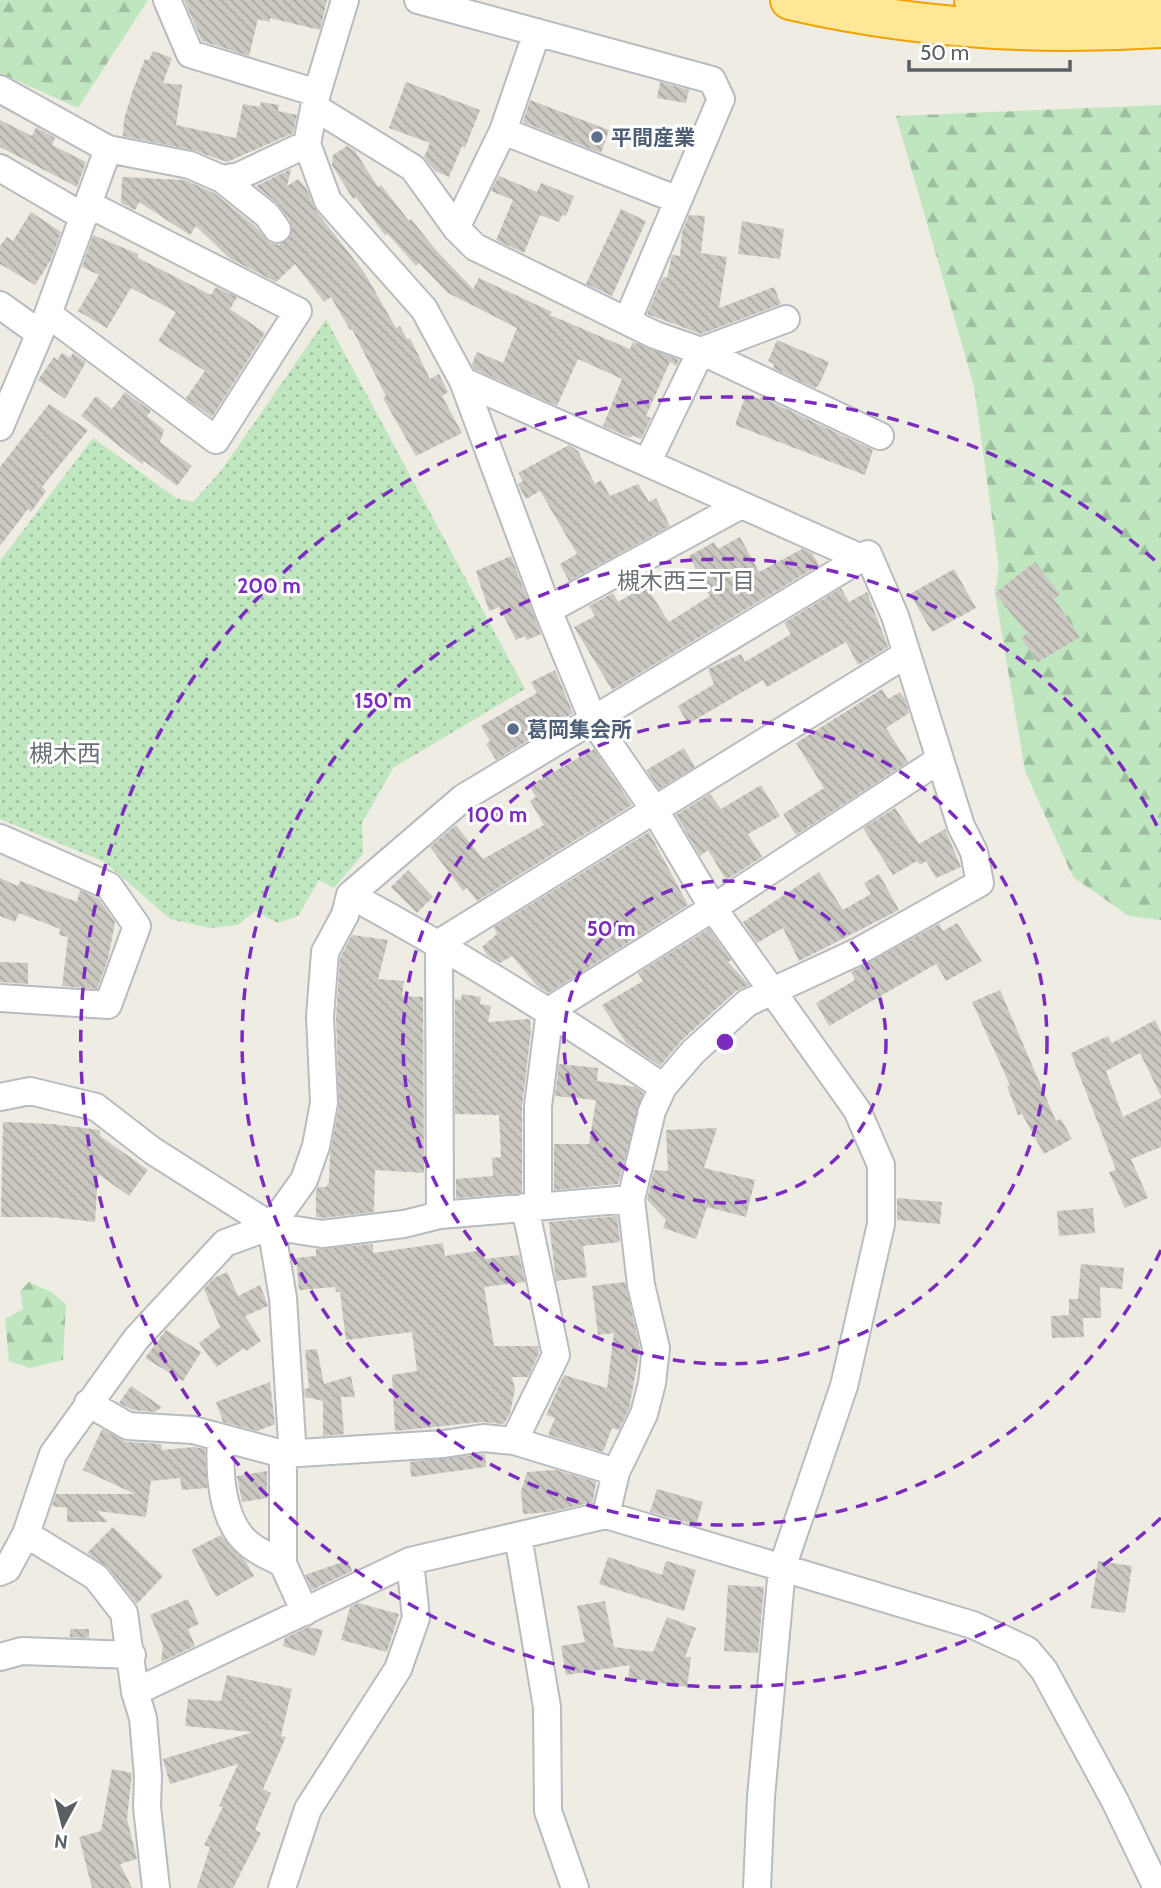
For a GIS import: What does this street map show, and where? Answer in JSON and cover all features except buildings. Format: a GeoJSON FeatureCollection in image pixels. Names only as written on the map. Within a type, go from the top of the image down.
{"type":"FeatureCollection","features":[{"type":"Feature","properties":{"kind":"highway"},"geometry":{"type":"LineString","coordinates":[[790,0],[941,25],[1114,17],[1161,0]]}},
{"type":"Feature","properties":{"kind":"highway"},"geometry":{"type":"LineString","coordinates":[[974,0],[1114,17],[1161,28]]}},
{"type":"Feature","properties":{"kind":"street"},"geometry":{"type":"LineString","coordinates":[[167,0],[190,54],[317,101],[413,167],[456,228],[475,247],[628,319],[655,335],[701,351],[880,436]]}},
{"type":"Feature","properties":{"kind":"street"},"geometry":{"type":"LineString","coordinates":[[345,0],[307,144],[328,201],[424,309],[463,381],[548,610],[594,722],[654,809],[713,908],[857,1110],[881,1165],[881,1224],[844,1386],[782,1568],[761,1797],[757,1888]]}},
{"type":"Feature","properties":{"kind":"street"},"geometry":{"type":"LineString","coordinates":[[418,0],[712,80],[721,99],[628,319]]}},
{"type":"Feature","properties":{"kind":"street"},"geometry":{"type":"LineString","coordinates":[[456,228],[503,131],[537,32]]}},
{"type":"Feature","properties":{"kind":"street"},"geometry":{"type":"LineString","coordinates":[[0,89],[108,149],[190,165],[222,179],[267,215],[277,229]]}},
{"type":"Feature","properties":{"kind":"street"},"geometry":{"type":"LineString","coordinates":[[503,131],[678,200]]}},
{"type":"Feature","properties":{"kind":"street"},"geometry":{"type":"LineString","coordinates":[[222,179],[239,176],[307,144]]}},
{"type":"Feature","properties":{"kind":"street"},"geometry":{"type":"LineString","coordinates":[[0,427],[43,323],[108,149]]}},
{"type":"Feature","properties":{"kind":"street"},"geometry":{"type":"LineString","coordinates":[[0,168],[298,311],[216,440],[43,323],[0,305]]}},
{"type":"Feature","properties":{"kind":"street"},"geometry":{"type":"LineString","coordinates":[[647,463],[701,351],[786,319]]}},
{"type":"Feature","properties":{"kind":"street"},"geometry":{"type":"LineString","coordinates":[[463,381],[861,558]]}},
{"type":"Feature","properties":{"kind":"street"},"geometry":{"type":"LineString","coordinates":[[548,610],[741,505]]}},
{"type":"Feature","properties":{"kind":"street"},"geometry":{"type":"LineString","coordinates":[[0,1572],[7,1569],[26,1534],[53,1454],[136,1339],[225,1243],[271,1226],[304,1180],[316,1146],[324,1103],[320,1017],[325,952],[345,915],[350,895],[463,798],[594,722],[868,554],[895,616],[905,655],[961,826],[974,852],[980,883],[859,951],[772,989],[747,1003],[693,1052],[663,1087],[652,1111],[631,1199],[641,1285],[656,1348],[644,1414],[616,1472],[606,1516]]}},
{"type":"Feature","properties":{"kind":"street"},"geometry":{"type":"LineString","coordinates":[[439,943],[905,655]]}},
{"type":"Feature","properties":{"kind":"street"},"geometry":{"type":"LineString","coordinates":[[550,1010],[713,908],[939,760]]}},
{"type":"Feature","properties":{"kind":"street"},"geometry":{"type":"LineString","coordinates":[[0,838],[109,886],[137,926],[108,1005],[0,998]]}},
{"type":"Feature","properties":{"kind":"street"},"geometry":{"type":"LineString","coordinates":[[350,895],[439,943],[550,1010],[663,1087]]}},
{"type":"Feature","properties":{"kind":"street"},"geometry":{"type":"LineString","coordinates":[[439,943],[440,1215]]}},
{"type":"Feature","properties":{"kind":"street"},"geometry":{"type":"LineString","coordinates":[[514,1441],[556,1355],[531,1206],[538,1106],[550,1010]]}},
{"type":"Feature","properties":{"kind":"street"},"geometry":{"type":"LineString","coordinates":[[0,1097],[30,1091],[96,1107],[153,1151],[271,1226],[322,1234],[404,1224],[440,1215],[631,1199]]}},
{"type":"Feature","properties":{"kind":"street"},"geometry":{"type":"LineString","coordinates":[[271,1226],[283,1298],[292,1442],[284,1454],[283,1564],[305,1612]]}},
{"type":"Feature","properties":{"kind":"street"},"geometry":{"type":"LineString","coordinates":[[88,1403],[128,1426],[193,1430],[284,1454],[444,1444],[483,1438],[514,1441],[616,1472]]}},
{"type":"Feature","properties":{"kind":"street"},"geometry":{"type":"LineString","coordinates":[[221,1439],[219,1465],[230,1518],[248,1545],[283,1564]]}},
{"type":"Feature","properties":{"kind":"street"},"geometry":{"type":"LineString","coordinates":[[135,1692],[410,1561],[606,1516],[973,1625],[1027,1650],[1044,1670],[1115,1801],[1157,1888]]}},
{"type":"Feature","properties":{"kind":"street"},"geometry":{"type":"LineString","coordinates":[[26,1534],[96,1577],[124,1613],[135,1692],[143,1718],[148,1776],[147,1807],[156,1888]]}},
{"type":"Feature","properties":{"kind":"street"},"geometry":{"type":"LineString","coordinates":[[518,1536],[547,1707],[548,1811],[575,1888]]}},
{"type":"Feature","properties":{"kind":"street"},"geometry":{"type":"LineString","coordinates":[[282,1888],[308,1809],[398,1669],[416,1618],[410,1561]]}},
{"type":"Feature","properties":{"kind":"street"},"geometry":{"type":"LineString","coordinates":[[0,1657],[22,1651],[132,1656]]}},
{"type":"Feature","properties":{"kind":"green space"},"geometry":{"type":"Polygon","coordinates":[[[0,0],[148,0],[78,108],[0,73],[0,0]]]}},
{"type":"Feature","properties":{"kind":"green space"},"geometry":{"type":"Polygon","coordinates":[[[1161,105],[1161,920],[1129,916],[1073,877],[1025,771],[995,593],[999,568],[974,386],[896,116],[1161,105]]]}},
{"type":"Feature","properties":{"kind":"green space"},"geometry":{"type":"Polygon","coordinates":[[[326,319],[525,689],[393,768],[362,823],[363,854],[334,888],[319,880],[298,916],[278,923],[255,911],[238,925],[210,928],[170,919],[105,862],[0,819],[0,561],[93,438],[176,498],[193,502],[221,471],[326,319]]]}},
{"type":"Feature","properties":{"kind":"green space"},"geometry":{"type":"Polygon","coordinates":[[[29,1282],[51,1292],[66,1304],[63,1360],[30,1368],[9,1361],[5,1319],[23,1309],[20,1291],[29,1282]]]}},
{"type":"Feature","properties":{"kind":"place","name":"平間産業"},"geometry":{"type":"Point","coordinates":[597,137]}},
{"type":"Feature","properties":{"kind":"place","name":"葛岡集会所"},"geometry":{"type":"Point","coordinates":[513,729]}},
{"type":"Feature","properties":{"kind":"district","name":"槻木西三丁目"},"geometry":{"type":"Point","coordinates":[686,581]}},
{"type":"Feature","properties":{"kind":"district","name":"槻木西"},"geometry":{"type":"Point","coordinates":[65,753]}}]}
